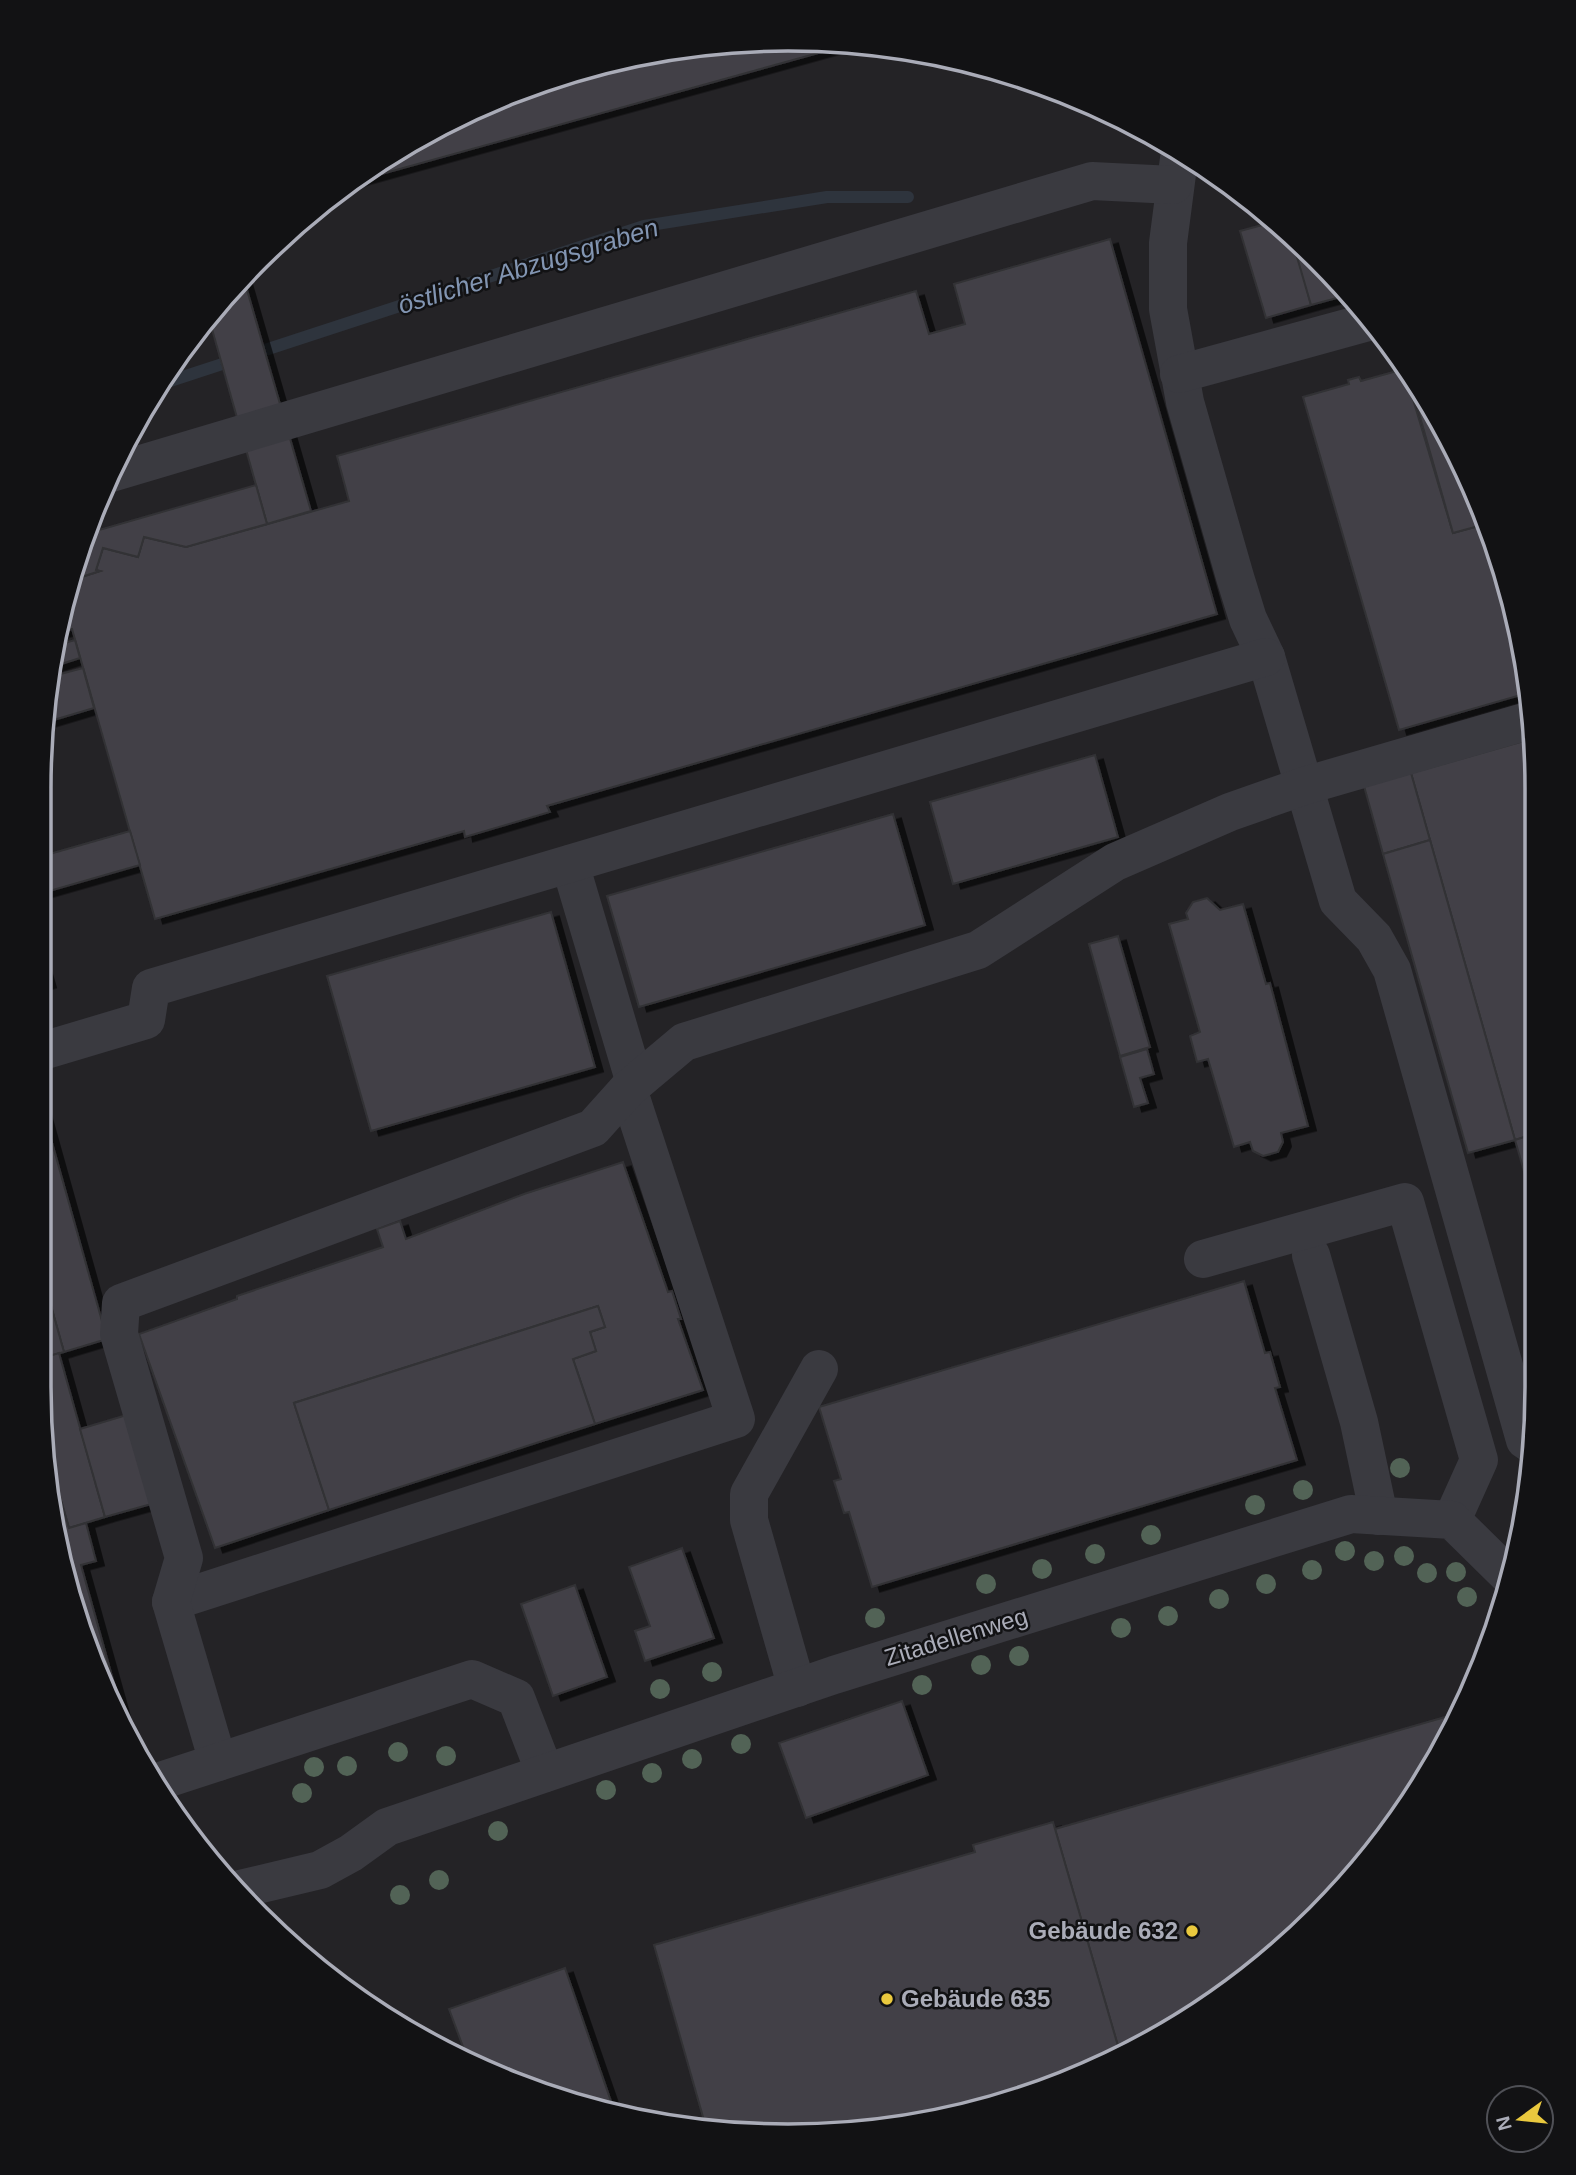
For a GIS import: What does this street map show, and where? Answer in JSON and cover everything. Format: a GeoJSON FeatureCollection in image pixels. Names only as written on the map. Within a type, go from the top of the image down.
{"type":"FeatureCollection","features":[{"type":"Feature","properties":{"kind":"street"},"geometry":{"type":"LineString","coordinates":[[124,469],[1092,181],[1177,168],[1168,243],[1168,309],[1179,374],[1238,588],[1266,657],[1338,901],[1374,938],[1392,970],[1524,1436]]}},
{"type":"Feature","properties":{"kind":"street"},"geometry":{"type":"LineString","coordinates":[[1179,374],[1361,324]]}},
{"type":"Feature","properties":{"kind":"street"},"geometry":{"type":"LineString","coordinates":[[51,1048],[146,1020],[151,988],[1266,657]]}},
{"type":"Feature","properties":{"kind":"street"},"geometry":{"type":"LineString","coordinates":[[218,1762],[171,1602],[184,1558],[119,1334],[121,1303],[593,1128],[631,1086],[684,1042],[978,950],[1115,862],[1230,812],[1304,786],[1522,723]]}},
{"type":"Feature","properties":{"kind":"street"},"geometry":{"type":"LineString","coordinates":[[171,1602],[736,1419],[631,1086],[570,864]]}},
{"type":"Feature","properties":{"kind":"street"},"geometry":{"type":"LineString","coordinates":[[1203,1259],[1405,1202],[1479,1460],[1452,1520],[1502,1569]]}},
{"type":"Feature","properties":{"kind":"street"},"geometry":{"type":"LineString","coordinates":[[1311,1255],[1359,1422],[1379,1516]]}},
{"type":"Feature","properties":{"kind":"street"},"geometry":{"type":"LineString","coordinates":[[797,1688],[748,1520],[749,1494],[819,1369]]}},
{"type":"Feature","properties":{"kind":"street","name":"Zitadellenweg"},"geometry":{"type":"LineString","coordinates":[[247,1887],[320,1870],[351,1853],[387,1827],[545,1773],[797,1688],[1351,1514],[1452,1520]]}},
{"type":"Feature","properties":{"kind":"street"},"geometry":{"type":"LineString","coordinates":[[164,1780],[472,1679],[516,1698],[545,1773]]}},
{"type":"Feature","properties":{"kind":"shaded area"},"geometry":{"type":"Polygon","coordinates":[[[740,52],[836,52],[932,65],[1025,90],[1114,127],[1157,150],[1237,203],[1274,234],[1342,302],[1401,378],[1449,462],[1469,506],[1500,597],[1511,644],[1524,740],[1525,788],[1524,1435],[1511,1531],[1500,1578],[1469,1669],[1426,1756],[1373,1836],[1309,1908],[1237,1972],[1157,2025],[1070,2068],[979,2099],[932,2110],[836,2123],[788,2124],[740,2123],[644,2110],[551,2085],[506,2068],[462,2048],[378,2000],[339,1972],[267,1908],[203,1836],[175,1797],[127,1713],[107,1669],[76,1578],[65,1531],[52,1435],[51,1387],[52,740],[65,644],[90,551],[127,462],[175,378],[203,339],[267,267],[339,203],[378,175],[462,127],[547,92],[649,64],[692,57],[740,52]]]}},
{"type":"Feature","properties":{"kind":"building"},"geometry":{"type":"Polygon","coordinates":[[[740,52],[823,52],[378,175],[462,127],[506,107],[597,76],[692,57],[740,52]]]}},
{"type":"Feature","properties":{"kind":"building"},"geometry":{"type":"Polygon","coordinates":[[[1263,225],[1299,257],[1311,305],[1266,318],[1240,231],[1263,225]]]}},
{"type":"Feature","properties":{"kind":"building"},"geometry":{"type":"Polygon","coordinates":[[[1110,239],[1217,614],[547,806],[550,812],[465,837],[464,831],[155,919],[72,629],[68,630],[82,577],[100,571],[96,570],[103,548],[138,557],[144,537],[186,547],[349,501],[337,456],[916,291],[929,334],[965,324],[954,284],[1110,239]]]}},
{"type":"Feature","properties":{"kind":"building"},"geometry":{"type":"Polygon","coordinates":[[[1297,255],[1338,298],[1311,305],[1297,255]]]}},
{"type":"Feature","properties":{"kind":"building"},"geometry":{"type":"Polygon","coordinates":[[[247,289],[311,511],[267,524],[212,328],[247,289]]]}},
{"type":"Feature","properties":{"kind":"building"},"geometry":{"type":"Polygon","coordinates":[[[1396,371],[1412,396],[1453,533],[1477,527],[1486,551],[1511,644],[1519,695],[1399,730],[1303,397],[1349,384],[1348,380],[1359,377],[1361,381],[1396,371]]]}},
{"type":"Feature","properties":{"kind":"building"},"geometry":{"type":"Polygon","coordinates":[[[1416,403],[1449,462],[1477,527],[1453,533],[1416,403]]]}},
{"type":"Feature","properties":{"kind":"building"},"geometry":{"type":"Polygon","coordinates":[[[256,485],[267,524],[186,547],[144,537],[138,557],[103,548],[96,570],[100,571],[82,577],[98,530],[256,485]]]}},
{"type":"Feature","properties":{"kind":"building"},"geometry":{"type":"Polygon","coordinates":[[[75,640],[80,658],[62,664],[65,644],[75,640]]]}},
{"type":"Feature","properties":{"kind":"building"},"geometry":{"type":"Polygon","coordinates":[[[83,668],[94,708],[54,720],[60,674],[83,668]]]}},
{"type":"Feature","properties":{"kind":"building"},"geometry":{"type":"Polygon","coordinates":[[[1524,741],[1525,1137],[1515,1140],[1411,773],[1524,741]]]}},
{"type":"Feature","properties":{"kind":"building"},"geometry":{"type":"Polygon","coordinates":[[[1095,755],[1118,837],[953,884],[930,802],[1095,755]]]}},
{"type":"Feature","properties":{"kind":"building"},"geometry":{"type":"Polygon","coordinates":[[[1411,773],[1430,840],[1383,854],[1364,786],[1411,773]]]}},
{"type":"Feature","properties":{"kind":"building"},"geometry":{"type":"Polygon","coordinates":[[[893,814],[925,925],[639,1007],[607,896],[893,814]]]}},
{"type":"Feature","properties":{"kind":"building"},"geometry":{"type":"Polygon","coordinates":[[[130,831],[140,865],[51,891],[51,854],[130,831]]]}},
{"type":"Feature","properties":{"kind":"building"},"geometry":{"type":"Polygon","coordinates":[[[1430,840],[1515,1140],[1468,1153],[1383,854],[1430,840]]]}},
{"type":"Feature","properties":{"kind":"building"},"geometry":{"type":"Polygon","coordinates":[[[1207,898],[1220,910],[1243,904],[1266,984],[1270,983],[1308,1126],[1281,1133],[1283,1142],[1278,1152],[1263,1156],[1253,1151],[1250,1142],[1234,1147],[1208,1059],[1197,1062],[1190,1036],[1200,1032],[1169,924],[1188,919],[1186,913],[1193,902],[1207,898]]]}},
{"type":"Feature","properties":{"kind":"building"},"geometry":{"type":"Polygon","coordinates":[[[551,912],[595,1067],[371,1131],[327,976],[551,912]]]}},
{"type":"Feature","properties":{"kind":"building"},"geometry":{"type":"Polygon","coordinates":[[[1118,936],[1150,1047],[1120,1056],[1089,944],[1118,936]]]}},
{"type":"Feature","properties":{"kind":"building"},"geometry":{"type":"Polygon","coordinates":[[[1147,1049],[1154,1074],[1140,1078],[1148,1103],[1134,1107],[1120,1057],[1147,1049]]]}},
{"type":"Feature","properties":{"kind":"building"},"geometry":{"type":"Polygon","coordinates":[[[1525,1137],[1525,1175],[1515,1140],[1525,1137]]]}},
{"type":"Feature","properties":{"kind":"building"},"geometry":{"type":"Polygon","coordinates":[[[51,1139],[107,1339],[64,1352],[51,1306],[51,1139]]]}},
{"type":"Feature","properties":{"kind":"building"},"geometry":{"type":"Polygon","coordinates":[[[623,1162],[668,1292],[672,1291],[681,1319],[678,1319],[703,1390],[595,1424],[573,1359],[596,1351],[590,1332],[605,1327],[598,1306],[294,1403],[329,1510],[215,1548],[139,1334],[237,1299],[237,1296],[383,1247],[377,1229],[400,1221],[406,1239],[524,1194],[623,1162]]]}},
{"type":"Feature","properties":{"kind":"building"},"geometry":{"type":"Polygon","coordinates":[[[1244,1281],[1265,1353],[1270,1352],[1280,1387],[1275,1388],[1297,1460],[872,1587],[849,1512],[844,1513],[834,1481],[841,1479],[819,1407],[1244,1281]]]}},
{"type":"Feature","properties":{"kind":"building"},"geometry":{"type":"Polygon","coordinates":[[[51,1306],[64,1352],[51,1356],[51,1306]]]}},
{"type":"Feature","properties":{"kind":"building"},"geometry":{"type":"Polygon","coordinates":[[[598,1306],[605,1327],[590,1332],[596,1351],[573,1359],[595,1424],[329,1510],[294,1403],[598,1306]]]}},
{"type":"Feature","properties":{"kind":"building"},"geometry":{"type":"Polygon","coordinates":[[[59,1353],[105,1517],[69,1528],[57,1483],[52,1435],[51,1355],[59,1353]]]}},
{"type":"Feature","properties":{"kind":"building"},"geometry":{"type":"Polygon","coordinates":[[[130,1414],[155,1503],[105,1517],[80,1429],[130,1414]]]}},
{"type":"Feature","properties":{"kind":"building"},"geometry":{"type":"Polygon","coordinates":[[[58,1491],[69,1528],[86,1523],[96,1561],[81,1565],[115,1686],[90,1624],[76,1578],[58,1491]]]}},
{"type":"Feature","properties":{"kind":"building"},"geometry":{"type":"Polygon","coordinates":[[[682,1548],[714,1638],[645,1661],[635,1631],[650,1626],[629,1567],[682,1548]]]}},
{"type":"Feature","properties":{"kind":"building"},"geometry":{"type":"Polygon","coordinates":[[[575,1585],[607,1677],[553,1696],[521,1604],[575,1585]]]}},
{"type":"Feature","properties":{"kind":"building"},"geometry":{"type":"Polygon","coordinates":[[[902,1701],[928,1775],[806,1818],[779,1743],[902,1701]]]}},
{"type":"Feature","properties":{"kind":"building","name":"Gebäude 632"},"geometry":{"type":"Polygon","coordinates":[[[1447,1716],[1401,1797],[1373,1836],[1309,1908],[1237,1972],[1198,2000],[1118,2046],[1055,1829],[1447,1716]]]}},
{"type":"Feature","properties":{"kind":"building","name":"Gebäude 635"},"geometry":{"type":"Polygon","coordinates":[[[1053,1822],[1118,2046],[1025,2085],[932,2110],[836,2123],[740,2123],[704,2119],[654,1945],[975,1852],[973,1845],[1053,1822]]]}},
{"type":"Feature","properties":{"kind":"building"},"geometry":{"type":"Polygon","coordinates":[[[565,1968],[611,2102],[551,2085],[464,2049],[449,2009],[565,1968]]]}},
{"type":"Feature","properties":{"kind":"waterway","name":"östlicher Abzugsgraben"},"geometry":{"type":"LineString","coordinates":[[174,380],[644,226],[827,197],[908,197]]}},
{"type":"Feature","properties":{"kind":"place","name":"Gebäude 632"},"geometry":{"type":"Point","coordinates":[1192,1931]}},
{"type":"Feature","properties":{"kind":"place","name":"Gebäude 635"},"geometry":{"type":"Point","coordinates":[887,1999]}}]}
